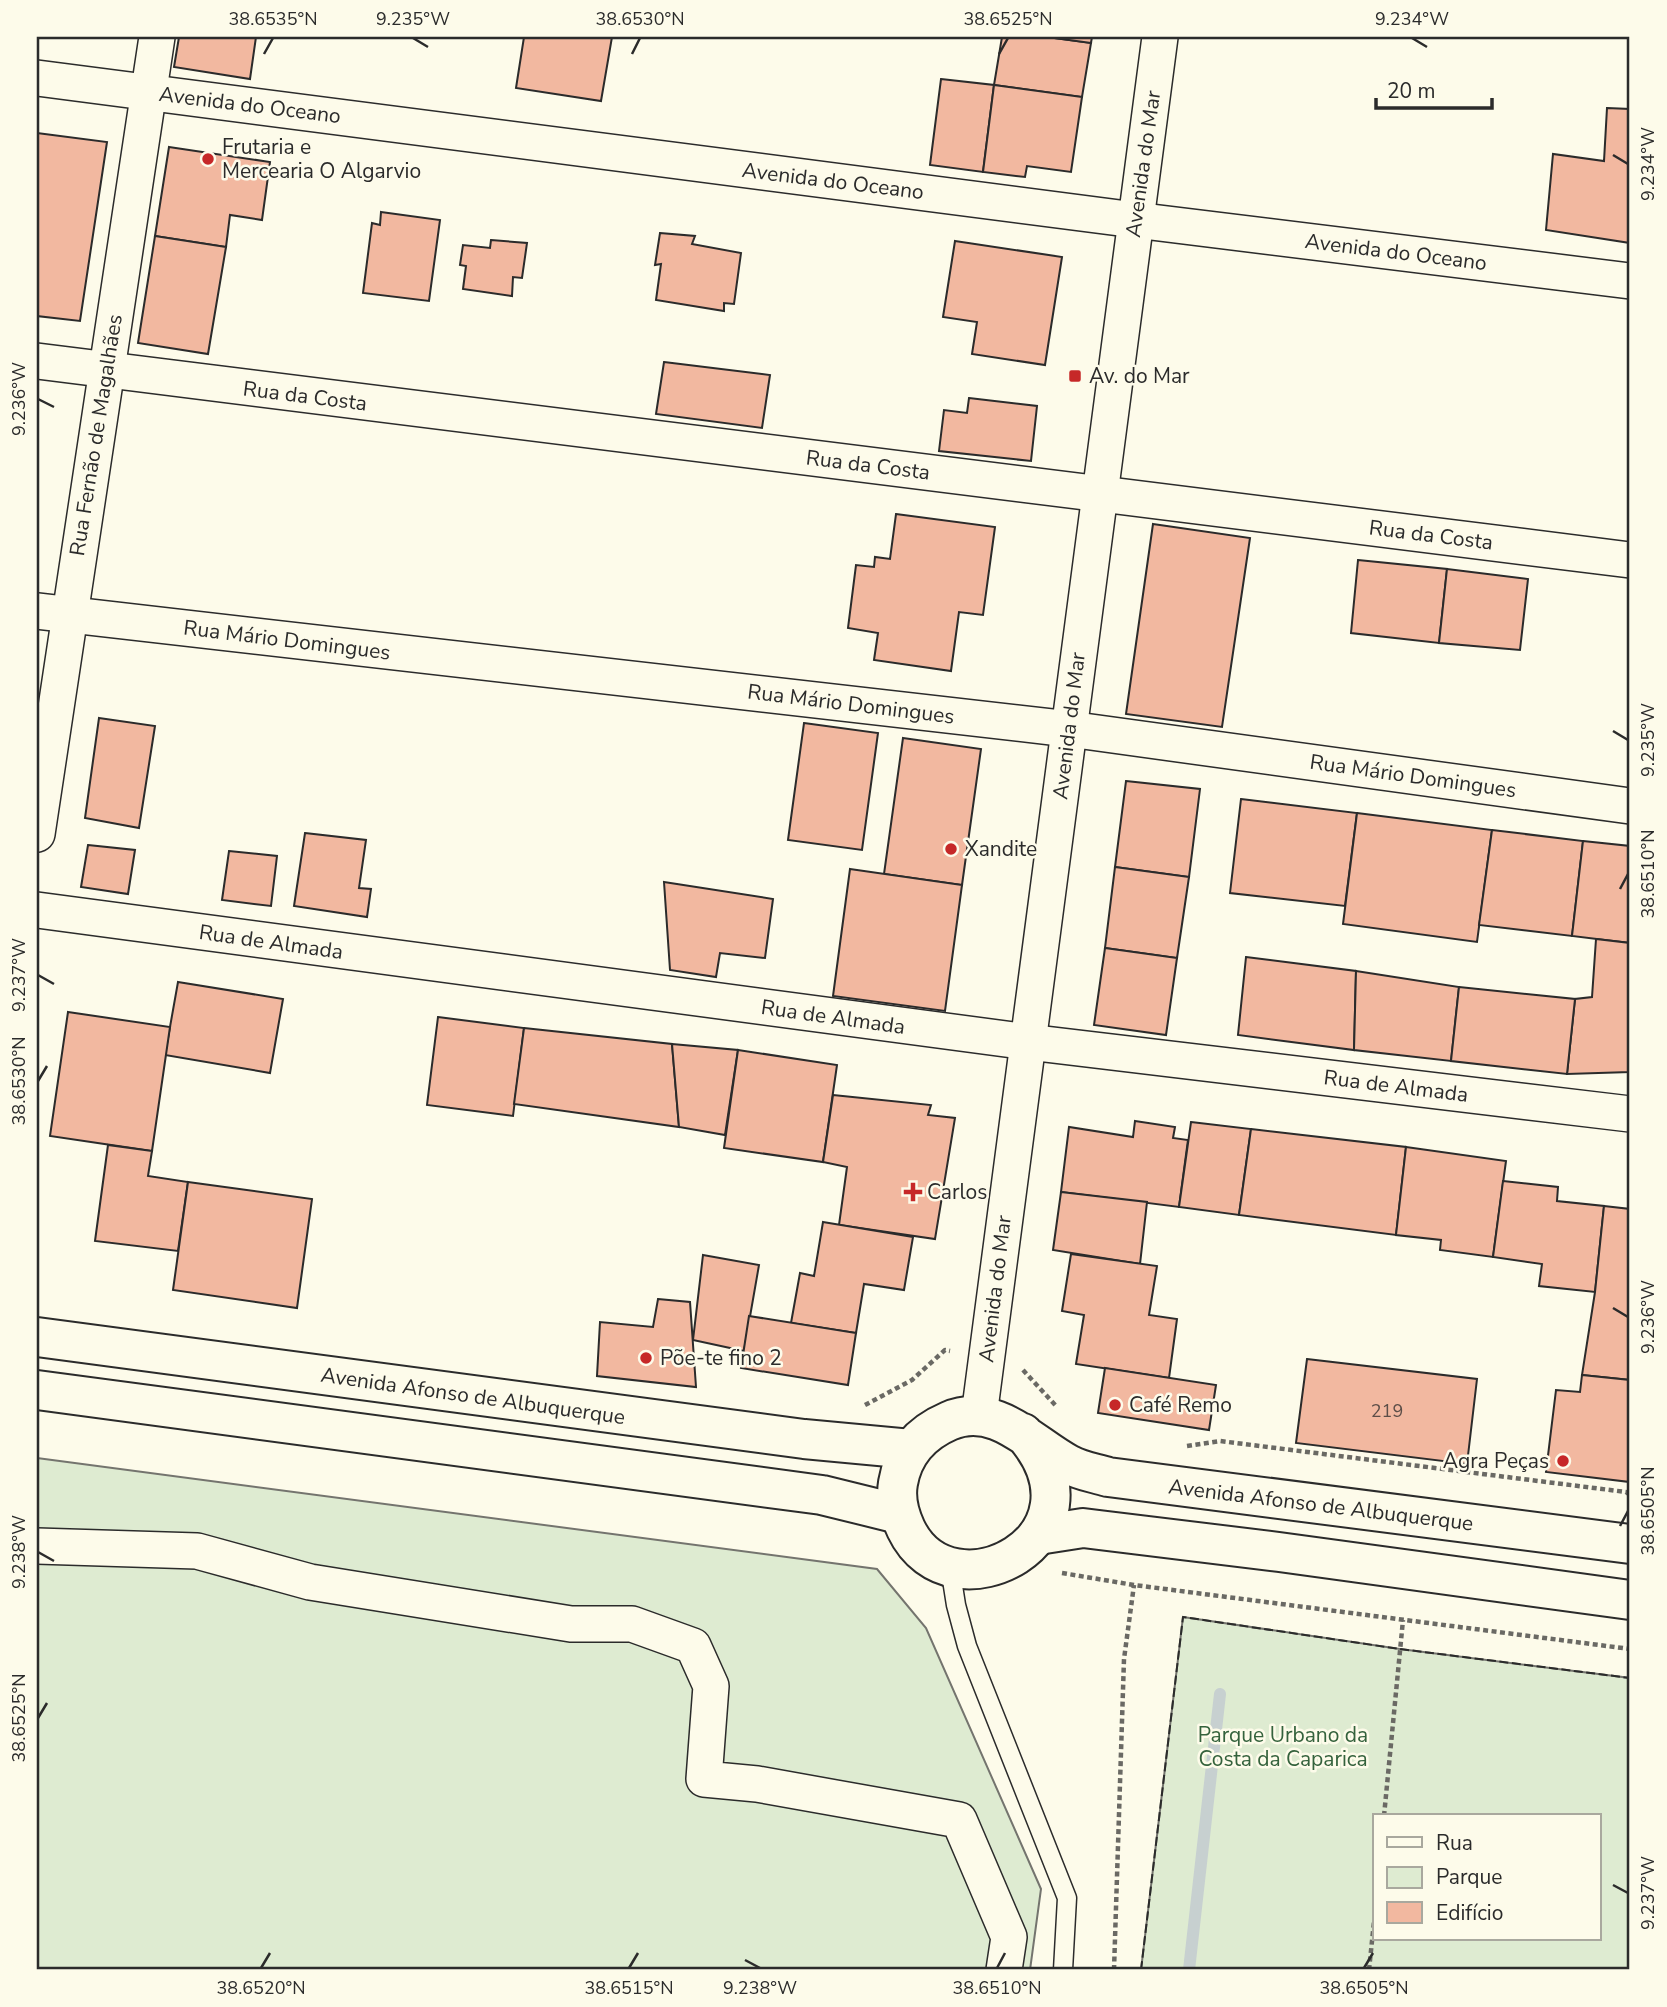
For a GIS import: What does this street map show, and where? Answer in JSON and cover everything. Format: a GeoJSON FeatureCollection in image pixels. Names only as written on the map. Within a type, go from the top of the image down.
{"type":"FeatureCollection","features":[{"type":"Feature","properties":{"kind":"main road","name":"Avenida Afonso de Albuquerque"},"geometry":{"type":"LineString","coordinates":[[37,1337],[804,1440],[911,1449]]}},
{"type":"Feature","properties":{"kind":"main road"},"geometry":{"type":"LineString","coordinates":[[37,1390],[822,1495],[899,1514]]}},
{"type":"Feature","properties":{"kind":"main road","name":"Avenida Afonso de Albuquerque"},"geometry":{"type":"LineString","coordinates":[[950,1567],[928,1556],[910,1537],[899,1514],[896,1492],[900,1469],[911,1449],[929,1430],[953,1419],[979,1416],[1002,1421],[1068,1464],[1126,1480],[1630,1544]]}},
{"type":"Feature","properties":{"kind":"main road"},"geometry":{"type":"LineString","coordinates":[[950,1567],[975,1570],[999,1566],[1021,1554],[1038,1535],[1047,1516],[1051,1494],[1048,1473],[1039,1451],[1023,1433]]}},
{"type":"Feature","properties":{"kind":"main road"},"geometry":{"type":"LineString","coordinates":[[1038,1535],[1083,1528],[1630,1600]]}},
{"type":"Feature","properties":{"kind":"street","name":"Rua Fernão de Magalhães"},"geometry":{"type":"LineString","coordinates":[[37,834],[53,613],[106,371],[157,37]]}},
{"type":"Feature","properties":{"kind":"street","name":"Avenida do Mar"},"geometry":{"type":"LineString","coordinates":[[979,1416],[1160,37]]}},
{"type":"Feature","properties":{"kind":"street","name":"Avenida do Oceano"},"geometry":{"type":"LineString","coordinates":[[37,78],[1630,281]]}},
{"type":"Feature","properties":{"kind":"street","name":"Rua da Costa"},"geometry":{"type":"LineString","coordinates":[[37,361],[1630,560]]}},
{"type":"Feature","properties":{"kind":"street","name":"Rua Mário Domingues"},"geometry":{"type":"LineString","coordinates":[[53,613],[1069,729],[1630,806]]}},
{"type":"Feature","properties":{"kind":"street","name":"Rua de Almada"},"geometry":{"type":"LineString","coordinates":[[37,910],[1028,1042],[1630,1114]]}},
{"type":"Feature","properties":{"kind":"street"},"geometry":{"type":"LineString","coordinates":[[37,1546],[197,1551],[310,1582],[571,1624],[632,1624],[693,1646],[711,1686],[704,1779],[757,1784],[959,1820],[1009,1937],[1004,1970]]}},
{"type":"Feature","properties":{"kind":"lane"},"geometry":{"type":"LineString","coordinates":[[950,1567],[956,1605],[967,1646],[1067,1898],[1063,1970]]}},
{"type":"Feature","properties":{"kind":"path"},"geometry":{"type":"LineString","coordinates":[[1022,1368],[1059,1409]]}},
{"type":"Feature","properties":{"kind":"path"},"geometry":{"type":"LineString","coordinates":[[1180,1447],[1220,1441],[1626,1492],[1630,1495]]}},
{"type":"Feature","properties":{"kind":"path"},"geometry":{"type":"LineString","coordinates":[[1050,1571],[1133,1585],[1630,1648]]}},
{"type":"Feature","properties":{"kind":"path"},"geometry":{"type":"LineString","coordinates":[[1114,1970],[1124,1659],[1133,1585]]}},
{"type":"Feature","properties":{"kind":"path"},"geometry":{"type":"LineString","coordinates":[[1384,1814],[1403,1620]]}},
{"type":"Feature","properties":{"kind":"path"},"geometry":{"type":"LineString","coordinates":[[1369,1970],[1373,1931]]}},
{"type":"Feature","properties":{"kind":"green space"},"geometry":{"type":"Polygon","coordinates":[[[37,1458],[877,1569],[926,1628],[1041,1889],[1030,1970],[37,1970],[37,1458]]]}},
{"type":"Feature","properties":{"kind":"green space","name":"Parque Urbano da Costa da Caparica"},"geometry":{"type":"Polygon","coordinates":[[[1183,1617],[1400,1649],[1630,1678],[1630,1970],[1141,1970],[1183,1617]]]}},
{"type":"Feature","properties":{"kind":"building"},"geometry":{"type":"Polygon","coordinates":[[[179,37],[256,37],[250,79],[174,67],[179,37]]]}},
{"type":"Feature","properties":{"kind":"building"},"geometry":{"type":"Polygon","coordinates":[[[524,37],[612,37],[601,101],[516,88],[524,37]]]}},
{"type":"Feature","properties":{"kind":"building"},"geometry":{"type":"Polygon","coordinates":[[[1002,37],[1047,37],[1091,43],[1082,97],[994,85],[1002,37]]]}},
{"type":"Feature","properties":{"kind":"building"},"geometry":{"type":"Polygon","coordinates":[[[1047,37],[1092,37],[1091,43],[1047,37]]]}},
{"type":"Feature","properties":{"kind":"building"},"geometry":{"type":"Polygon","coordinates":[[[941,79],[994,85],[983,172],[930,165],[941,79]]]}},
{"type":"Feature","properties":{"kind":"building"},"geometry":{"type":"Polygon","coordinates":[[[994,85],[1082,97],[1071,172],[1027,166],[1025,177],[983,172],[994,85]]]}},
{"type":"Feature","properties":{"kind":"building"},"geometry":{"type":"Polygon","coordinates":[[[1607,108],[1630,109],[1630,243],[1546,230],[1553,154],[1604,161],[1607,108]]]}},
{"type":"Feature","properties":{"kind":"building"},"geometry":{"type":"Polygon","coordinates":[[[37,133],[107,142],[80,321],[37,316],[37,133]]]}},
{"type":"Feature","properties":{"kind":"building"},"geometry":{"type":"Polygon","coordinates":[[[169,147],[270,162],[262,220],[230,215],[226,247],[155,236],[169,147]]]}},
{"type":"Feature","properties":{"kind":"building"},"geometry":{"type":"Polygon","coordinates":[[[381,212],[440,220],[429,301],[363,293],[372,223],[380,225],[381,212]]]}},
{"type":"Feature","properties":{"kind":"building"},"geometry":{"type":"Polygon","coordinates":[[[660,233],[695,236],[692,244],[741,253],[734,304],[724,303],[724,311],[656,300],[661,264],[655,265],[660,233]]]}},
{"type":"Feature","properties":{"kind":"building"},"geometry":{"type":"Polygon","coordinates":[[[155,236],[226,247],[208,354],[138,343],[155,236]]]}},
{"type":"Feature","properties":{"kind":"building"},"geometry":{"type":"Polygon","coordinates":[[[491,240],[527,243],[522,278],[513,277],[512,296],[463,289],[466,266],[460,265],[463,245],[490,248],[491,240]]]}},
{"type":"Feature","properties":{"kind":"building"},"geometry":{"type":"Polygon","coordinates":[[[955,241],[1062,257],[1045,365],[972,354],[977,322],[943,317],[955,241]]]}},
{"type":"Feature","properties":{"kind":"building"},"geometry":{"type":"Polygon","coordinates":[[[664,362],[770,375],[762,428],[656,414],[664,362]]]}},
{"type":"Feature","properties":{"kind":"building"},"geometry":{"type":"Polygon","coordinates":[[[969,398],[1037,406],[1031,461],[939,451],[944,410],[967,413],[969,398]]]}},
{"type":"Feature","properties":{"kind":"building"},"geometry":{"type":"Polygon","coordinates":[[[896,514],[995,527],[983,615],[959,612],[951,671],[874,660],[878,633],[848,628],[856,565],[874,567],[875,557],[890,559],[896,514]]]}},
{"type":"Feature","properties":{"kind":"building"},"geometry":{"type":"Polygon","coordinates":[[[1153,524],[1250,538],[1222,727],[1126,714],[1153,524]]]}},
{"type":"Feature","properties":{"kind":"building"},"geometry":{"type":"Polygon","coordinates":[[[1358,560],[1447,569],[1439,643],[1351,633],[1358,560]]]}},
{"type":"Feature","properties":{"kind":"building"},"geometry":{"type":"Polygon","coordinates":[[[1447,569],[1528,579],[1520,650],[1439,643],[1447,569]]]}},
{"type":"Feature","properties":{"kind":"building"},"geometry":{"type":"Polygon","coordinates":[[[99,718],[155,726],[139,828],[85,818],[99,718]]]}},
{"type":"Feature","properties":{"kind":"building"},"geometry":{"type":"Polygon","coordinates":[[[804,723],[878,733],[862,850],[788,840],[804,723]]]}},
{"type":"Feature","properties":{"kind":"building"},"geometry":{"type":"Polygon","coordinates":[[[903,738],[981,749],[962,885],[884,874],[903,738]]]}},
{"type":"Feature","properties":{"kind":"building"},"geometry":{"type":"Polygon","coordinates":[[[1126,781],[1200,789],[1189,877],[1115,867],[1126,781]]]}},
{"type":"Feature","properties":{"kind":"building"},"geometry":{"type":"Polygon","coordinates":[[[1241,799],[1357,813],[1345,906],[1230,893],[1241,799]]]}},
{"type":"Feature","properties":{"kind":"building"},"geometry":{"type":"Polygon","coordinates":[[[1357,813],[1492,830],[1477,942],[1343,924],[1357,813]]]}},
{"type":"Feature","properties":{"kind":"building"},"geometry":{"type":"Polygon","coordinates":[[[1492,830],[1583,841],[1572,936],[1479,925],[1492,830]]]}},
{"type":"Feature","properties":{"kind":"building"},"geometry":{"type":"Polygon","coordinates":[[[305,833],[366,840],[359,888],[371,889],[367,917],[294,906],[305,833]]]}},
{"type":"Feature","properties":{"kind":"building"},"geometry":{"type":"Polygon","coordinates":[[[1583,841],[1630,846],[1630,943],[1572,936],[1583,841]]]}},
{"type":"Feature","properties":{"kind":"building"},"geometry":{"type":"Polygon","coordinates":[[[88,845],[135,850],[128,894],[81,887],[88,845]]]}},
{"type":"Feature","properties":{"kind":"building"},"geometry":{"type":"Polygon","coordinates":[[[229,851],[277,856],[271,906],[222,900],[229,851]]]}},
{"type":"Feature","properties":{"kind":"building"},"geometry":{"type":"Polygon","coordinates":[[[1115,867],[1189,877],[1177,958],[1105,948],[1115,867]]]}},
{"type":"Feature","properties":{"kind":"building"},"geometry":{"type":"Polygon","coordinates":[[[850,869],[962,885],[945,1011],[833,996],[850,869]]]}},
{"type":"Feature","properties":{"kind":"building"},"geometry":{"type":"Polygon","coordinates":[[[664,882],[773,899],[765,958],[720,953],[716,977],[670,970],[664,882]]]}},
{"type":"Feature","properties":{"kind":"building"},"geometry":{"type":"Polygon","coordinates":[[[1596,939],[1630,943],[1630,1072],[1567,1074],[1575,999],[1592,997],[1596,939]]]}},
{"type":"Feature","properties":{"kind":"building"},"geometry":{"type":"Polygon","coordinates":[[[1105,948],[1177,958],[1166,1035],[1094,1025],[1105,948]]]}},
{"type":"Feature","properties":{"kind":"building"},"geometry":{"type":"Polygon","coordinates":[[[1246,957],[1356,971],[1354,1050],[1238,1035],[1246,957]]]}},
{"type":"Feature","properties":{"kind":"building"},"geometry":{"type":"Polygon","coordinates":[[[1356,971],[1459,987],[1451,1061],[1354,1050],[1356,971]]]}},
{"type":"Feature","properties":{"kind":"building"},"geometry":{"type":"Polygon","coordinates":[[[178,982],[283,999],[270,1073],[165,1055],[178,982]]]}},
{"type":"Feature","properties":{"kind":"building"},"geometry":{"type":"Polygon","coordinates":[[[1459,987],[1575,999],[1567,1074],[1451,1061],[1459,987]]]}},
{"type":"Feature","properties":{"kind":"building"},"geometry":{"type":"Polygon","coordinates":[[[68,1012],[170,1027],[152,1151],[50,1136],[68,1012]]]}},
{"type":"Feature","properties":{"kind":"building"},"geometry":{"type":"Polygon","coordinates":[[[438,1017],[524,1028],[513,1116],[427,1105],[438,1017]]]}},
{"type":"Feature","properties":{"kind":"building"},"geometry":{"type":"Polygon","coordinates":[[[524,1028],[672,1044],[679,1127],[514,1104],[524,1028]]]}},
{"type":"Feature","properties":{"kind":"building"},"geometry":{"type":"Polygon","coordinates":[[[672,1044],[738,1050],[725,1135],[679,1127],[672,1044]]]}},
{"type":"Feature","properties":{"kind":"building"},"geometry":{"type":"Polygon","coordinates":[[[738,1050],[837,1065],[823,1162],[724,1148],[738,1050]]]}},
{"type":"Feature","properties":{"kind":"building"},"geometry":{"type":"Polygon","coordinates":[[[833,1095],[931,1105],[928,1115],[955,1118],[935,1239],[839,1225],[847,1167],[823,1162],[833,1095]]]}},
{"type":"Feature","properties":{"kind":"building"},"geometry":{"type":"Polygon","coordinates":[[[1135,1121],[1175,1127],[1173,1138],[1188,1140],[1179,1207],[1061,1192],[1069,1127],[1133,1137],[1135,1121]]]}},
{"type":"Feature","properties":{"kind":"building"},"geometry":{"type":"Polygon","coordinates":[[[1191,1122],[1251,1129],[1239,1215],[1179,1207],[1191,1122]]]}},
{"type":"Feature","properties":{"kind":"building"},"geometry":{"type":"Polygon","coordinates":[[[1251,1129],[1406,1147],[1396,1235],[1239,1215],[1251,1129]]]}},
{"type":"Feature","properties":{"kind":"building"},"geometry":{"type":"Polygon","coordinates":[[[108,1145],[152,1151],[148,1176],[188,1182],[178,1251],[95,1241],[108,1145]]]}},
{"type":"Feature","properties":{"kind":"building"},"geometry":{"type":"Polygon","coordinates":[[[1406,1147],[1506,1161],[1493,1257],[1440,1250],[1441,1240],[1396,1235],[1406,1147]]]}},
{"type":"Feature","properties":{"kind":"building"},"geometry":{"type":"Polygon","coordinates":[[[1503,1181],[1558,1187],[1557,1201],[1604,1206],[1595,1292],[1539,1286],[1542,1264],[1493,1257],[1503,1181]]]}},
{"type":"Feature","properties":{"kind":"building"},"geometry":{"type":"Polygon","coordinates":[[[188,1182],[312,1199],[297,1308],[173,1290],[188,1182]]]}},
{"type":"Feature","properties":{"kind":"building"},"geometry":{"type":"Polygon","coordinates":[[[1061,1192],[1147,1202],[1140,1264],[1053,1250],[1061,1192]]]}},
{"type":"Feature","properties":{"kind":"building"},"geometry":{"type":"Polygon","coordinates":[[[1604,1206],[1630,1209],[1630,1380],[1582,1375],[1595,1292],[1604,1206]]]}},
{"type":"Feature","properties":{"kind":"building"},"geometry":{"type":"Polygon","coordinates":[[[823,1222],[913,1237],[904,1290],[864,1284],[856,1333],[791,1323],[800,1273],[814,1276],[823,1222]]]}},
{"type":"Feature","properties":{"kind":"building"},"geometry":{"type":"Polygon","coordinates":[[[1071,1254],[1157,1266],[1149,1315],[1177,1319],[1169,1378],[1076,1364],[1084,1315],[1062,1311],[1071,1254]]]}},
{"type":"Feature","properties":{"kind":"building"},"geometry":{"type":"Polygon","coordinates":[[[703,1255],[759,1265],[744,1351],[693,1340],[703,1255]]]}},
{"type":"Feature","properties":{"kind":"building","name":"Põe-te fino 2"},"geometry":{"type":"Polygon","coordinates":[[[658,1299],[690,1302],[696,1387],[597,1376],[600,1322],[653,1327],[658,1299]]]}},
{"type":"Feature","properties":{"kind":"building"},"geometry":{"type":"Polygon","coordinates":[[[749,1316],[856,1333],[848,1385],[741,1368],[749,1316]]]}},
{"type":"Feature","properties":{"kind":"building"},"geometry":{"type":"Polygon","coordinates":[[[1307,1359],[1477,1379],[1467,1464],[1296,1443],[1307,1359]]]}},
{"type":"Feature","properties":{"kind":"building"},"geometry":{"type":"Polygon","coordinates":[[[1105,1368],[1216,1385],[1209,1430],[1098,1413],[1105,1368]]]}},
{"type":"Feature","properties":{"kind":"building"},"geometry":{"type":"Polygon","coordinates":[[[1582,1375],[1630,1380],[1630,1482],[1546,1472],[1556,1390],[1580,1392],[1582,1375]]]}},
{"type":"Feature","properties":{"kind":"waterway"},"geometry":{"type":"LineString","coordinates":[[1189,1970],[1220,1694]]}},
{"type":"Feature","properties":{"kind":"fence"},"geometry":{"type":"LineString","coordinates":[[1141,1970],[1183,1617],[1400,1649],[1630,1678]]}},
{"type":"Feature","properties":{"kind":"place","name":"Frutaria e Mercearia O Algarvio"},"geometry":{"type":"Point","coordinates":[208,159]}},
{"type":"Feature","properties":{"kind":"place","name":"Av. do Mar"},"geometry":{"type":"Point","coordinates":[1075,376]}},
{"type":"Feature","properties":{"kind":"place","name":"Xandite"},"geometry":{"type":"Point","coordinates":[951,849]}},
{"type":"Feature","properties":{"kind":"place","name":"Carlos"},"geometry":{"type":"Point","coordinates":[913,1192]}},
{"type":"Feature","properties":{"kind":"place","name":"Põe-te fino 2"},"geometry":{"type":"Point","coordinates":[646,1358]}},
{"type":"Feature","properties":{"kind":"place","name":"Café Remo"},"geometry":{"type":"Point","coordinates":[1115,1405]}},
{"type":"Feature","properties":{"kind":"place","name":"Agra Peças"},"geometry":{"type":"Point","coordinates":[1563,1461]}}]}
